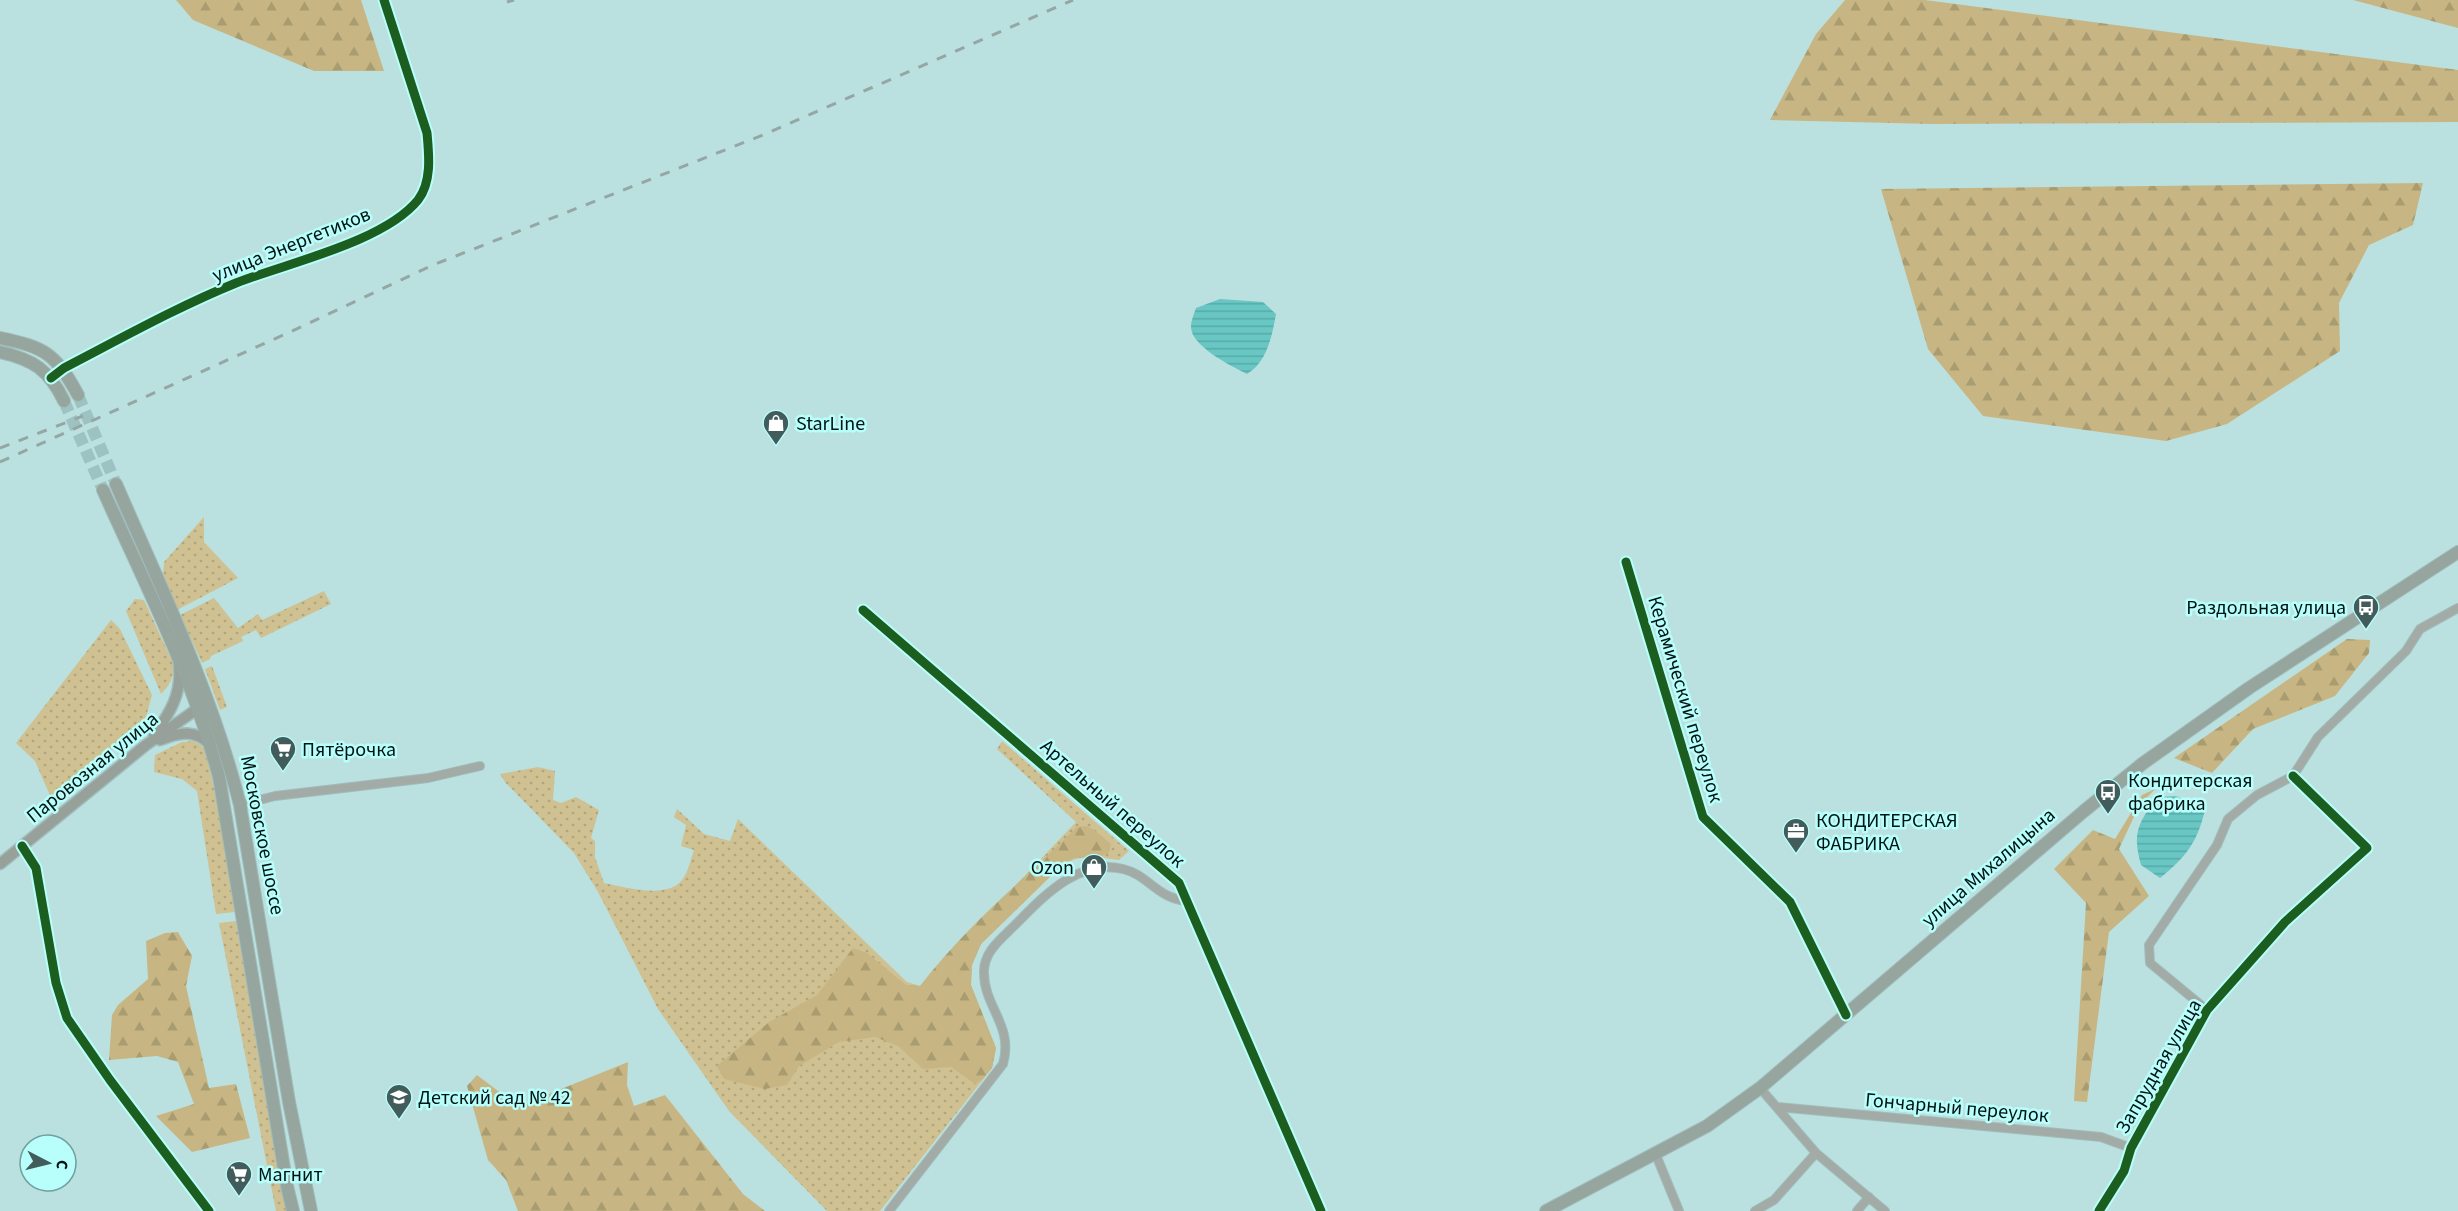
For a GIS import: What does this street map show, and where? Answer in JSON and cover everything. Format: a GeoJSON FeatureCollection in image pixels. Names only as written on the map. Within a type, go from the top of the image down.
{"type":"FeatureCollection","features":[{"type":"Feature","properties":{"kind":"main road"},"geometry":{"type":"LineString","coordinates":[[0,338],[39,348],[56,359],[64,368],[78,394]]}},
{"type":"Feature","properties":{"kind":"main road"},"geometry":{"type":"LineString","coordinates":[[0,352],[33,363],[51,378],[64,401]]}},
{"type":"Feature","properties":{"kind":"main road","name":"Московское шоссе"},"geometry":{"type":"LineString","coordinates":[[116,484],[209,700],[223,741],[240,805],[289,1102],[311,1211]]}},
{"type":"Feature","properties":{"kind":"main road","name":"Московское шоссе"},"geometry":{"type":"LineString","coordinates":[[103,490],[198,707],[211,745],[219,777],[279,1141],[293,1211]]}},
{"type":"Feature","properties":{"kind":"main road","name":"улица Михалицына"},"geometry":{"type":"LineString","coordinates":[[1546,1211],[1656,1155],[1707,1126],[1760,1088],[2080,814],[2142,764],[2249,688],[2458,552]]}},
{"type":"Feature","properties":{"kind":"main road"},"geometry":{"type":"LineString","coordinates":[[146,745],[175,704],[180,677],[178,660]]}},
{"type":"Feature","properties":{"kind":"main road","name":"Паровозная улица"},"geometry":{"type":"LineString","coordinates":[[0,864],[146,745],[209,700]]}},
{"type":"Feature","properties":{"kind":"main road"},"geometry":{"type":"LineString","coordinates":[[146,745],[184,732],[203,737],[211,745]]}},
{"type":"Feature","properties":{"kind":"street","name":"улица Энергетиков"},"geometry":{"type":"LineString","coordinates":[[51,378],[64,368],[155,321],[236,283],[369,235],[401,216],[418,199],[428,174],[427,134],[384,0]]}},
{"type":"Feature","properties":{"kind":"street","name":"Керамический переулок"},"geometry":{"type":"LineString","coordinates":[[1626,562],[1703,817],[1790,902],[1846,1015]]}},
{"type":"Feature","properties":{"kind":"street"},"geometry":{"type":"LineString","coordinates":[[2208,1011],[2150,963],[2150,945],[2217,845],[2228,819],[2257,795],[2293,776],[2318,737],[2406,651],[2420,629],[2458,608]]}},
{"type":"Feature","properties":{"kind":"street","name":"Артельный переулок"},"geometry":{"type":"LineString","coordinates":[[864,610],[1179,883],[1322,1211]]}},
{"type":"Feature","properties":{"kind":"street"},"geometry":{"type":"LineString","coordinates":[[240,805],[275,796],[428,778],[480,766]]}},
{"type":"Feature","properties":{"kind":"street","name":"Запрудная улица"},"geometry":{"type":"LineString","coordinates":[[2098,1211],[2124,1171],[2131,1148],[2208,1011],[2285,922],[2367,848],[2293,776]]}},
{"type":"Feature","properties":{"kind":"street"},"geometry":{"type":"LineString","coordinates":[[22,846],[36,868],[56,983],[68,1018],[111,1080],[209,1211]]}},
{"type":"Feature","properties":{"kind":"street"},"geometry":{"type":"LineString","coordinates":[[889,1211],[1004,1064],[1006,1041],[985,983],[984,972],[985,961],[994,946],[1051,888],[1073,876],[1097,868],[1124,868],[1135,873],[1162,894],[1174,900],[1187,901]]}},
{"type":"Feature","properties":{"kind":"street"},"geometry":{"type":"LineString","coordinates":[[1760,1088],[1816,1153],[1885,1211]]}},
{"type":"Feature","properties":{"kind":"street","name":"Гончарный переулок"},"geometry":{"type":"LineString","coordinates":[[1778,1107],[2101,1137],[2131,1148]]}},
{"type":"Feature","properties":{"kind":"street"},"geometry":{"type":"LineString","coordinates":[[1755,1211],[1774,1200],[1816,1153]]}},
{"type":"Feature","properties":{"kind":"street"},"geometry":{"type":"LineString","coordinates":[[1656,1155],[1679,1211]]}},
{"type":"Feature","properties":{"kind":"street"},"geometry":{"type":"LineString","coordinates":[[1857,1211],[1869,1197]]}},
{"type":"Feature","properties":{"kind":"shaded area"},"geometry":{"type":"Polygon","coordinates":[[[204,517],[204,542],[238,578],[177,610],[163,576],[164,562],[204,517]]]}},
{"type":"Feature","properties":{"kind":"shaded area"},"geometry":{"type":"Polygon","coordinates":[[[324,591],[331,604],[261,638],[256,630],[241,637],[243,641],[211,656],[202,663],[180,615],[214,598],[238,628],[258,614],[262,620],[324,591]]]}},
{"type":"Feature","properties":{"kind":"shaded area"},"geometry":{"type":"Polygon","coordinates":[[[135,599],[144,600],[173,663],[171,680],[161,694],[126,611],[135,599]]]}},
{"type":"Feature","properties":{"kind":"shaded area"},"geometry":{"type":"Polygon","coordinates":[[[111,620],[120,629],[152,695],[146,717],[116,747],[52,800],[35,761],[16,743],[111,620]]]}},
{"type":"Feature","properties":{"kind":"shaded area"},"geometry":{"type":"Polygon","coordinates":[[[212,666],[227,707],[220,710],[205,669],[212,666]]]}},
{"type":"Feature","properties":{"kind":"shaded area"},"geometry":{"type":"Polygon","coordinates":[[[193,741],[206,751],[235,912],[216,914],[197,791],[182,779],[154,772],[155,755],[182,742],[193,741]]]}},
{"type":"Feature","properties":{"kind":"shaded area"},"geometry":{"type":"Polygon","coordinates":[[[1002,741],[1129,851],[1119,860],[1082,858],[1061,866],[981,944],[972,965],[971,985],[996,1048],[992,1068],[880,1211],[827,1211],[729,1111],[658,1009],[598,892],[574,853],[505,782],[500,774],[538,767],[555,771],[553,800],[561,803],[576,797],[599,810],[591,838],[595,841],[595,857],[604,883],[624,887],[647,890],[669,889],[684,877],[694,850],[681,846],[686,825],[674,817],[677,809],[704,834],[730,841],[738,819],[907,982],[920,986],[1076,822],[997,749],[1002,741]]]}},
{"type":"Feature","properties":{"kind":"shaded area"},"geometry":{"type":"Polygon","coordinates":[[[236,921],[288,1211],[276,1211],[219,923],[236,921]]]}},
{"type":"Feature","properties":{"kind":"green space"},"geometry":{"type":"Polygon","coordinates":[[[176,0],[361,0],[384,71],[314,71],[193,20],[176,0]]]}},
{"type":"Feature","properties":{"kind":"green space"},"geometry":{"type":"Polygon","coordinates":[[[1845,0],[1925,0],[2458,70],[2458,122],[1933,124],[1770,120],[1816,34],[1845,0]]]}},
{"type":"Feature","properties":{"kind":"green space"},"geometry":{"type":"Polygon","coordinates":[[[2353,0],[2458,0],[2458,28],[2353,0]]]}},
{"type":"Feature","properties":{"kind":"green space"},"geometry":{"type":"Polygon","coordinates":[[[2423,183],[2413,225],[2369,245],[2339,303],[2340,351],[2227,424],[2166,441],[1983,416],[1928,349],[1881,189],[2423,183]]]}},
{"type":"Feature","properties":{"kind":"green space"},"geometry":{"type":"Polygon","coordinates":[[[2347,639],[2370,640],[2369,653],[2335,696],[2253,729],[2212,773],[2174,758],[2347,639]]]}},
{"type":"Feature","properties":{"kind":"green space"},"geometry":{"type":"Polygon","coordinates":[[[2155,789],[2139,806],[2119,849],[2149,896],[2109,932],[2087,1102],[2074,1101],[2086,903],[2054,869],[2093,830],[2115,839],[2142,795],[2155,789]]]}},
{"type":"Feature","properties":{"kind":"green space"},"geometry":{"type":"Polygon","coordinates":[[[1085,826],[1093,829],[1111,844],[1109,853],[1099,857],[1074,858],[1061,866],[981,944],[972,965],[971,985],[996,1048],[992,1068],[983,1079],[975,1084],[951,1067],[923,1069],[898,1046],[875,1037],[839,1042],[799,1066],[787,1085],[765,1089],[724,1079],[717,1066],[769,1022],[817,995],[853,948],[867,953],[906,985],[920,986],[937,964],[996,904],[1077,827],[1085,826]]]}},
{"type":"Feature","properties":{"kind":"green space"},"geometry":{"type":"Polygon","coordinates":[[[178,932],[192,956],[186,986],[209,1088],[236,1084],[250,1138],[192,1152],[156,1116],[194,1104],[178,1062],[157,1056],[109,1060],[112,1015],[118,1005],[148,979],[146,941],[165,933],[178,932]]]}},
{"type":"Feature","properties":{"kind":"green space"},"geometry":{"type":"Polygon","coordinates":[[[628,1062],[627,1085],[634,1106],[665,1095],[743,1194],[765,1211],[518,1211],[506,1180],[488,1160],[467,1086],[477,1075],[506,1097],[529,1102],[628,1062]]]}},
{"type":"Feature","properties":{"kind":"water"},"geometry":{"type":"Polygon","coordinates":[[[1220,299],[1263,302],[1276,314],[1264,356],[1247,374],[1213,355],[1193,334],[1191,325],[1196,308],[1220,299]]]}},
{"type":"Feature","properties":{"kind":"water"},"geometry":{"type":"Polygon","coordinates":[[[2176,796],[2205,810],[2198,832],[2184,856],[2160,878],[2141,865],[2137,844],[2138,829],[2157,797],[2176,796]]]}},
{"type":"Feature","properties":{"kind":"tunnel"},"geometry":{"type":"LineString","coordinates":[[78,395],[116,484]]}},
{"type":"Feature","properties":{"kind":"tunnel"},"geometry":{"type":"LineString","coordinates":[[64,401],[103,490]]}},
{"type":"Feature","properties":{"kind":"railway"},"geometry":{"type":"LineString","coordinates":[[507,2],[514,0]]}},
{"type":"Feature","properties":{"kind":"railway"},"geometry":{"type":"LineString","coordinates":[[0,462],[433,265],[763,135],[1073,0]]}},
{"type":"Feature","properties":{"kind":"railway"},"geometry":{"type":"LineString","coordinates":[[0,448],[83,416]]}},
{"type":"Feature","properties":{"kind":"cycle path"},"geometry":{"type":"LineString","coordinates":[[51,378],[64,368],[214,292],[333,250],[382,228],[403,215],[418,200],[428,177],[427,133],[384,0]]}},
{"type":"Feature","properties":{"kind":"cycle path"},"geometry":{"type":"LineString","coordinates":[[1626,562],[1703,817],[1790,902],[1846,1015]]}},
{"type":"Feature","properties":{"kind":"cycle path"},"geometry":{"type":"LineString","coordinates":[[863,610],[1179,883],[1321,1211]]}},
{"type":"Feature","properties":{"kind":"cycle path"},"geometry":{"type":"LineString","coordinates":[[2099,1211],[2124,1171],[2131,1148],[2207,1010],[2285,922],[2367,848],[2293,776]]}},
{"type":"Feature","properties":{"kind":"cycle path"},"geometry":{"type":"LineString","coordinates":[[22,846],[36,868],[56,983],[67,1018],[110,1080],[209,1211]]}},
{"type":"Feature","properties":{"kind":"place","name":"StarLine"},"geometry":{"type":"Point","coordinates":[776,446]}},
{"type":"Feature","properties":{"kind":"place","name":"Раздольная улица"},"geometry":{"type":"Point","coordinates":[2366,630]}},
{"type":"Feature","properties":{"kind":"place","name":"Пятёрочка"},"geometry":{"type":"Point","coordinates":[283,772]}},
{"type":"Feature","properties":{"kind":"place","name":"Кондитерская фабрика"},"geometry":{"type":"Point","coordinates":[2108,815]}},
{"type":"Feature","properties":{"kind":"place","name":"КОНДИТЕРСКАЯ ФАБРИКА"},"geometry":{"type":"Point","coordinates":[1796,854]}},
{"type":"Feature","properties":{"kind":"place","name":"Ozon"},"geometry":{"type":"Point","coordinates":[1094,890]}},
{"type":"Feature","properties":{"kind":"place","name":"Детский сад № 42"},"geometry":{"type":"Point","coordinates":[399,1120]}},
{"type":"Feature","properties":{"kind":"place","name":"Магнит"},"geometry":{"type":"Point","coordinates":[239,1197]}}]}
